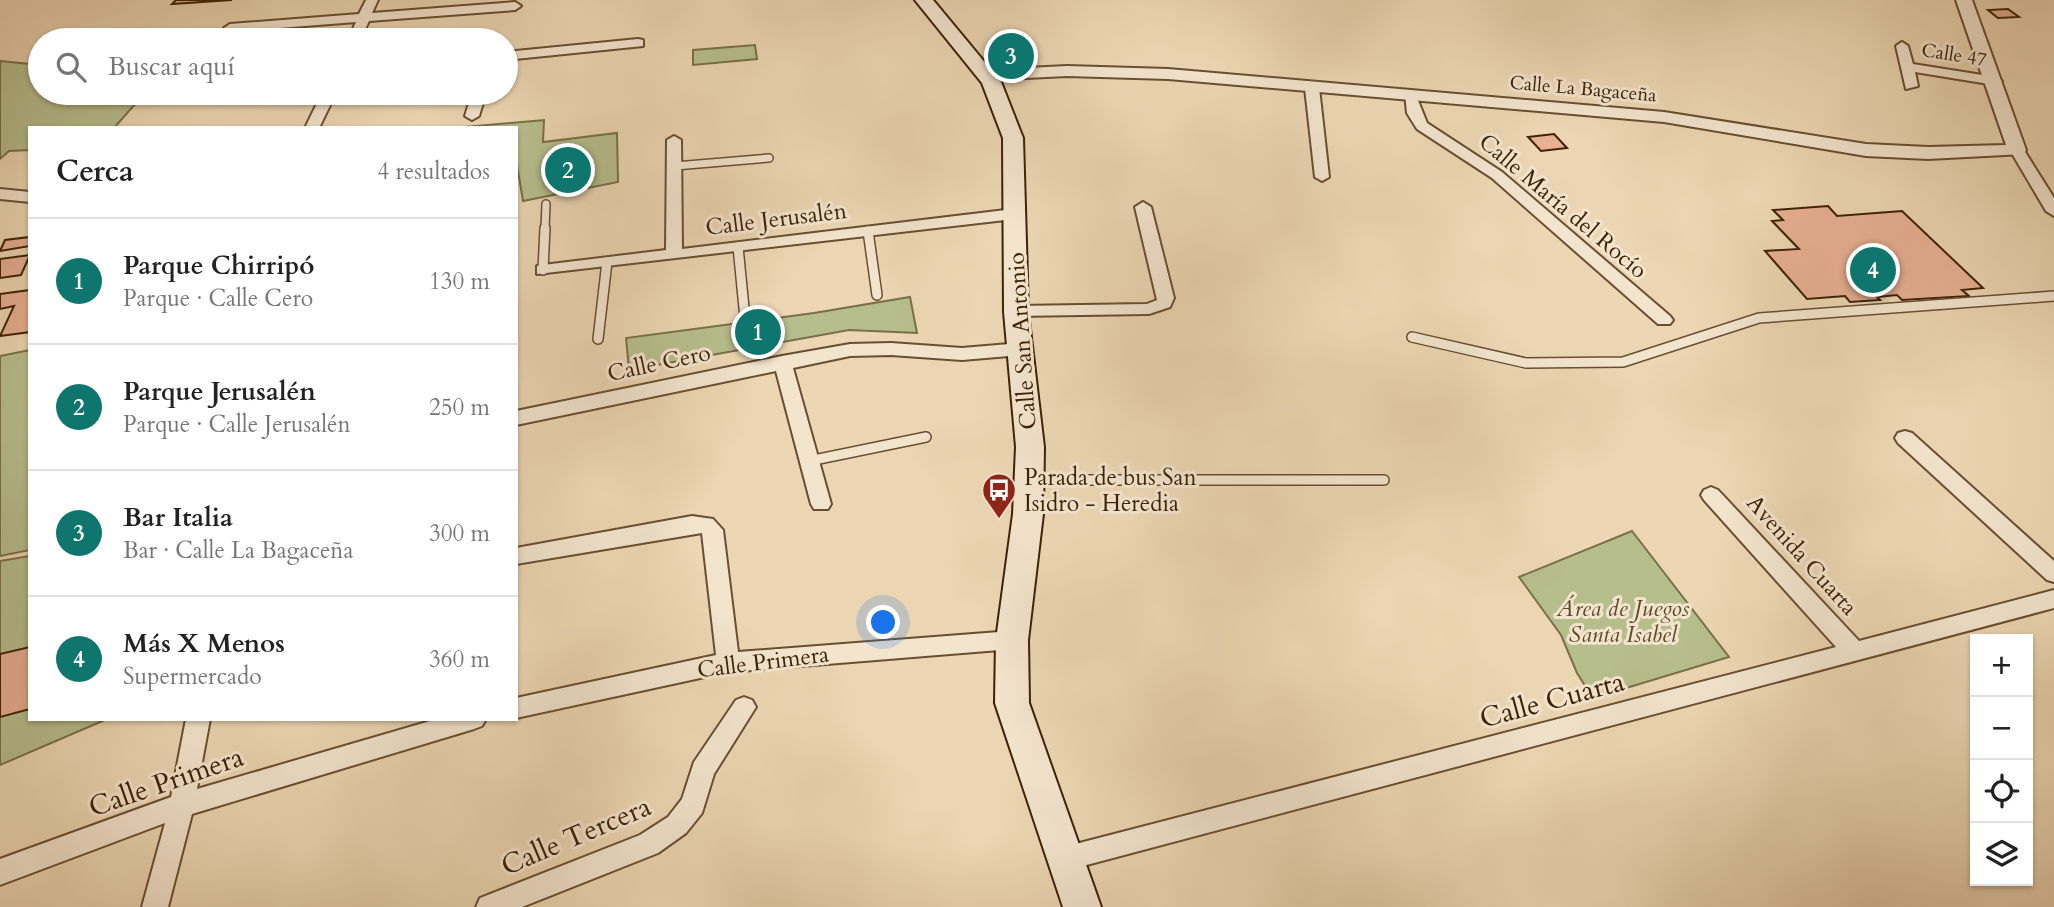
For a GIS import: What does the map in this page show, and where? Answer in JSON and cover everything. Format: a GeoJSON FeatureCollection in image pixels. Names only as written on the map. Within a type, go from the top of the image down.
{"type":"FeatureCollection","features":[{"type":"Feature","properties":{"kind":"main road","name":"Calle San Antonio"},"geometry":{"type":"LineString","coordinates":[[924,0],[985,75],[1013,138],[1016,312],[1028,407],[1029,481],[1024,562],[1013,640],[1012,703],[1082,907]]}},
{"type":"Feature","properties":{"kind":"street"},"geometry":{"type":"LineString","coordinates":[[360,28],[372,0]]}},
{"type":"Feature","properties":{"kind":"street"},"geometry":{"type":"LineString","coordinates":[[1964,0],[1995,81],[2017,150],[2054,211]]}},
{"type":"Feature","properties":{"kind":"street"},"geometry":{"type":"LineString","coordinates":[[230,28],[515,6]]}},
{"type":"Feature","properties":{"kind":"street"},"geometry":{"type":"LineString","coordinates":[[518,56],[638,43]]}},
{"type":"Feature","properties":{"kind":"street"},"geometry":{"type":"LineString","coordinates":[[1902,46],[1911,86]]}},
{"type":"Feature","properties":{"kind":"street","name":"Calle 47"},"geometry":{"type":"LineString","coordinates":[[1907,67],[1995,81]]}},
{"type":"Feature","properties":{"kind":"street","name":"Calle La Bagaceña"},"geometry":{"type":"LineString","coordinates":[[985,75],[1067,71],[1145,73],[1664,117],[1866,150],[1928,153],[2017,150]]}},
{"type":"Feature","properties":{"kind":"street"},"geometry":{"type":"LineString","coordinates":[[1312,88],[1322,177]]}},
{"type":"Feature","properties":{"kind":"street","name":"Calle María del Rocío"},"geometry":{"type":"LineString","coordinates":[[1410,96],[1414,113],[1422,126],[1497,175],[1664,320]]}},
{"type":"Feature","properties":{"kind":"street"},"geometry":{"type":"LineString","coordinates":[[313,126],[323,105]]}},
{"type":"Feature","properties":{"kind":"street"},"geometry":{"type":"LineString","coordinates":[[472,116],[475,105]]}},
{"type":"Feature","properties":{"kind":"street"},"geometry":{"type":"LineString","coordinates":[[674,140],[674,254]]}},
{"type":"Feature","properties":{"kind":"street"},"geometry":{"type":"LineString","coordinates":[[0,194],[28,197]]}},
{"type":"Feature","properties":{"kind":"street"},"geometry":{"type":"LineString","coordinates":[[1016,312],[1149,309],[1164,303],[1166,298],[1143,207]]}},
{"type":"Feature","properties":{"kind":"street","name":"Calle Jerusalén"},"geometry":{"type":"LineString","coordinates":[[543,270],[1014,214]]}},
{"type":"Feature","properties":{"kind":"street","name":"Calle Cero"},"geometry":{"type":"LineString","coordinates":[[518,418],[782,362],[868,348],[952,354],[1020,349]]}},
{"type":"Feature","properties":{"kind":"street"},"geometry":{"type":"LineString","coordinates":[[782,362],[821,504]]}},
{"type":"Feature","properties":{"kind":"street"},"geometry":{"type":"LineString","coordinates":[[1905,438],[2054,574]]}},
{"type":"Feature","properties":{"kind":"street","name":"Avenida Cuarta"},"geometry":{"type":"LineString","coordinates":[[1711,495],[1855,652]]}},
{"type":"Feature","properties":{"kind":"street"},"geometry":{"type":"LineString","coordinates":[[518,556],[692,524],[706,525],[713,530],[728,662]]}},
{"type":"Feature","properties":{"kind":"street","name":"Calle Cuarta"},"geometry":{"type":"LineString","coordinates":[[1064,859],[2054,599]]}},
{"type":"Feature","properties":{"kind":"street","name":"Calle Primera"},"geometry":{"type":"LineString","coordinates":[[518,708],[728,662],[1013,640]]}},
{"type":"Feature","properties":{"kind":"street","name":"Calle Tercera"},"geometry":{"type":"LineString","coordinates":[[489,907],[649,844],[677,825],[693,805],[704,770],[744,707]]}},
{"type":"Feature","properties":{"kind":"street"},"geometry":{"type":"LineString","coordinates":[[155,907],[182,805],[198,721]]}},
{"type":"Feature","properties":{"kind":"street","name":"Calle Primera"},"geometry":{"type":"LineString","coordinates":[[0,872],[182,805],[467,721]]}},
{"type":"Feature","properties":{"kind":"lane"},"geometry":{"type":"LineString","coordinates":[[675,166],[769,158]]}},
{"type":"Feature","properties":{"kind":"lane"},"geometry":{"type":"LineString","coordinates":[[543,270],[546,204]]}},
{"type":"Feature","properties":{"kind":"lane"},"geometry":{"type":"LineString","coordinates":[[868,231],[877,295]]}},
{"type":"Feature","properties":{"kind":"lane"},"geometry":{"type":"LineString","coordinates":[[738,247],[745,318]]}},
{"type":"Feature","properties":{"kind":"lane"},"geometry":{"type":"LineString","coordinates":[[598,339],[607,262]]}},
{"type":"Feature","properties":{"kind":"lane"},"geometry":{"type":"LineString","coordinates":[[1412,337],[1526,363],[1623,362],[1759,317],[2054,296]]}},
{"type":"Feature","properties":{"kind":"lane"},"geometry":{"type":"LineString","coordinates":[[809,461],[926,437]]}},
{"type":"Feature","properties":{"kind":"lane"},"geometry":{"type":"LineString","coordinates":[[1029,481],[1384,480]]}},
{"type":"Feature","properties":{"kind":"green space"},"geometry":{"type":"Polygon","coordinates":[[[755,45],[757,59],[693,65],[693,50],[755,45]]]}},
{"type":"Feature","properties":{"kind":"green space"},"geometry":{"type":"Polygon","coordinates":[[[0,61],[28,64],[28,105],[134,105],[116,126],[28,126],[28,150],[9,151],[0,159],[0,61]]]}},
{"type":"Feature","properties":{"kind":"green space"},"geometry":{"type":"Polygon","coordinates":[[[544,120],[543,142],[617,133],[618,182],[523,201],[518,171],[518,126],[476,126],[544,120]]]}},
{"type":"Feature","properties":{"kind":"green space"},"geometry":{"type":"Polygon","coordinates":[[[910,297],[917,333],[849,330],[629,370],[626,338],[814,313],[910,297]]]}},
{"type":"Feature","properties":{"kind":"green space"},"geometry":{"type":"Polygon","coordinates":[[[28,350],[28,550],[0,556],[0,356],[28,350]]]}},
{"type":"Feature","properties":{"kind":"green space","name":"Área de Juegos Santa Isabel"},"geometry":{"type":"Polygon","coordinates":[[[1632,531],[1729,657],[1593,698],[1577,673],[1561,635],[1519,577],[1632,531]]]}},
{"type":"Feature","properties":{"kind":"green space"},"geometry":{"type":"Polygon","coordinates":[[[28,556],[28,721],[102,721],[0,765],[0,561],[28,556]]]}},
{"type":"Feature","properties":{"kind":"building"},"geometry":{"type":"Polygon","coordinates":[[[176,0],[232,0],[172,4],[176,0]]]}},
{"type":"Feature","properties":{"kind":"building"},"geometry":{"type":"Polygon","coordinates":[[[2008,9],[2019,17],[1998,18],[1988,10],[2008,9]]]}},
{"type":"Feature","properties":{"kind":"building"},"geometry":{"type":"Polygon","coordinates":[[[1554,134],[1567,148],[1541,151],[1528,137],[1554,134]]]}},
{"type":"Feature","properties":{"kind":"building"},"geometry":{"type":"Polygon","coordinates":[[[1828,206],[1837,216],[1902,211],[1983,288],[1962,290],[1969,296],[1902,300],[1897,295],[1877,297],[1880,300],[1850,302],[1845,296],[1807,299],[1765,251],[1799,249],[1772,221],[1783,220],[1773,210],[1828,206]]]}},
{"type":"Feature","properties":{"kind":"building"},"geometry":{"type":"Polygon","coordinates":[[[28,237],[28,246],[0,251],[5,240],[28,237]]]}},
{"type":"Feature","properties":{"kind":"building"},"geometry":{"type":"Polygon","coordinates":[[[28,255],[21,275],[0,278],[0,259],[28,255]]]}},
{"type":"Feature","properties":{"kind":"building"},"geometry":{"type":"Polygon","coordinates":[[[28,290],[28,332],[0,336],[14,306],[0,309],[0,294],[28,290]]]}},
{"type":"Feature","properties":{"kind":"building"},"geometry":{"type":"Polygon","coordinates":[[[28,647],[28,710],[0,717],[0,654],[28,647]]]}},
{"type":"Feature","properties":{"kind":"place","name":"Bar Italia"},"geometry":{"type":"Point","coordinates":[1011,56]}},
{"type":"Feature","properties":{"kind":"place","name":"Parque Jerusalén"},"geometry":{"type":"Point","coordinates":[568,170]}},
{"type":"Feature","properties":{"kind":"place","name":"Más X Menos"},"geometry":{"type":"Point","coordinates":[1873,270]}},
{"type":"Feature","properties":{"kind":"place","name":"Parque Chirripó"},"geometry":{"type":"Point","coordinates":[758,332]}},
{"type":"Feature","properties":{"kind":"place","name":"Parada de bus San Isidro - Heredia"},"geometry":{"type":"Point","coordinates":[999,520]}}]}
